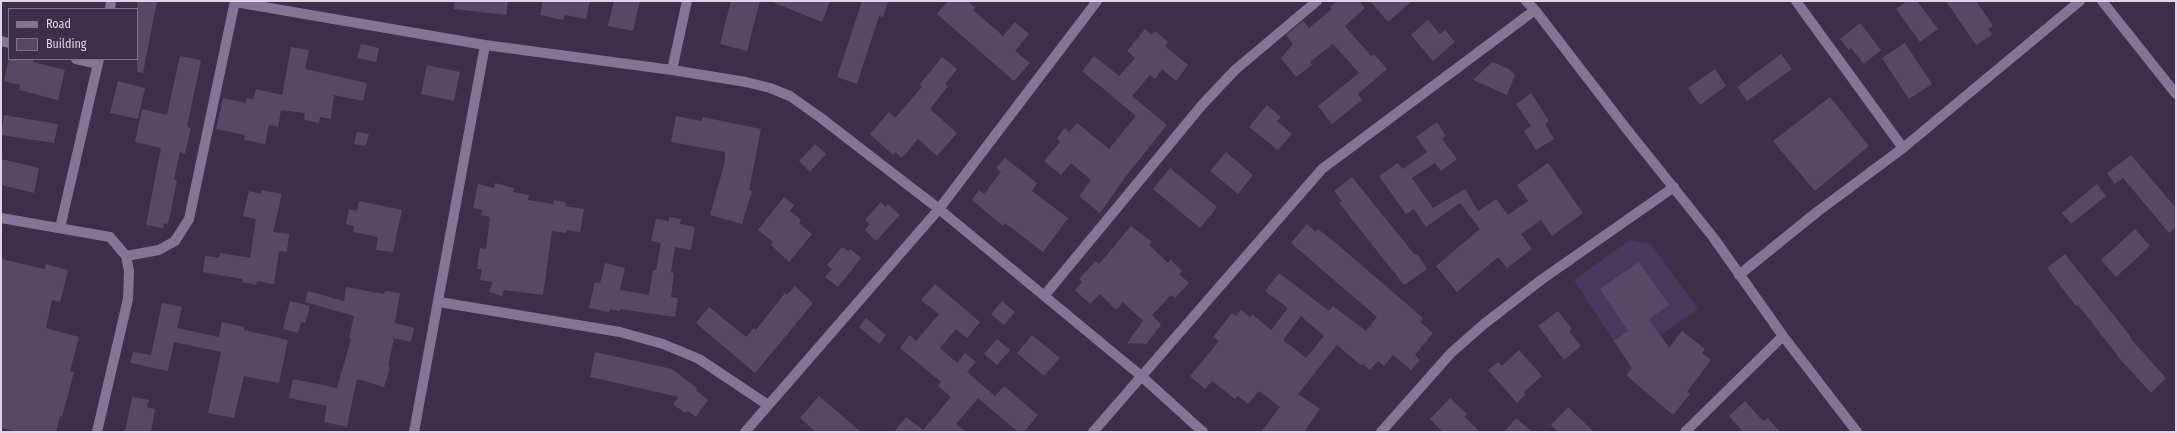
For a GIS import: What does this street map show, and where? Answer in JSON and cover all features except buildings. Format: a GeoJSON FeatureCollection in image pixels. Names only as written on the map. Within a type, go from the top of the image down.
{"type":"FeatureCollection","features":[{"type":"Feature","properties":{"kind":"street"},"geometry":{"type":"LineString","coordinates":[[126,256],[159,250],[170,244],[175,240],[189,219],[235,1],[485,45],[672,70],[746,82],[770,88],[790,96],[821,118],[939,209],[1140,375],[1203,432]]}},
{"type":"Feature","properties":{"kind":"street"},"geometry":{"type":"LineString","coordinates":[[672,70],[687,1]]}},
{"type":"Feature","properties":{"kind":"street"},"geometry":{"type":"LineString","coordinates":[[745,432],[939,209],[1097,1]]}},
{"type":"Feature","properties":{"kind":"street"},"geometry":{"type":"LineString","coordinates":[[1044,296],[1207,100],[1235,70],[1317,1]]}},
{"type":"Feature","properties":{"kind":"street"},"geometry":{"type":"LineString","coordinates":[[1526,1],[1535,10],[1625,127],[1713,237],[1783,336],[1857,432]]}},
{"type":"Feature","properties":{"kind":"street"},"geometry":{"type":"LineString","coordinates":[[1796,1],[1903,148]]}},
{"type":"Feature","properties":{"kind":"street"},"geometry":{"type":"LineString","coordinates":[[1739,275],[1817,212],[1903,148],[2080,1]]}},
{"type":"Feature","properties":{"kind":"street"},"geometry":{"type":"LineString","coordinates":[[2102,1],[2176,94]]}},
{"type":"Feature","properties":{"kind":"street"},"geometry":{"type":"LineString","coordinates":[[1093,432],[1140,375],[1322,169],[1535,10]]}},
{"type":"Feature","properties":{"kind":"street"},"geometry":{"type":"LineString","coordinates":[[414,432],[485,45]]}},
{"type":"Feature","properties":{"kind":"street"},"geometry":{"type":"LineString","coordinates":[[60,228],[99,62],[84,60]]}},
{"type":"Feature","properties":{"kind":"street"},"geometry":{"type":"LineString","coordinates":[[1381,432],[1451,353],[1484,324],[1541,280],[1674,187]]}},
{"type":"Feature","properties":{"kind":"street"},"geometry":{"type":"LineString","coordinates":[[1,218],[110,237],[126,256],[129,271],[128,299],[97,432]]}},
{"type":"Feature","properties":{"kind":"street"},"geometry":{"type":"LineString","coordinates":[[439,302],[620,332],[663,344],[699,359],[768,405]]}},
{"type":"Feature","properties":{"kind":"street"},"geometry":{"type":"LineString","coordinates":[[1685,432],[1783,336]]}},
{"type":"Feature","properties":{"kind":"shaded area"},"geometry":{"type":"Polygon","coordinates":[[[1630,240],[1651,244],[1698,309],[1626,360],[1574,280],[1630,240]]]}}]}
